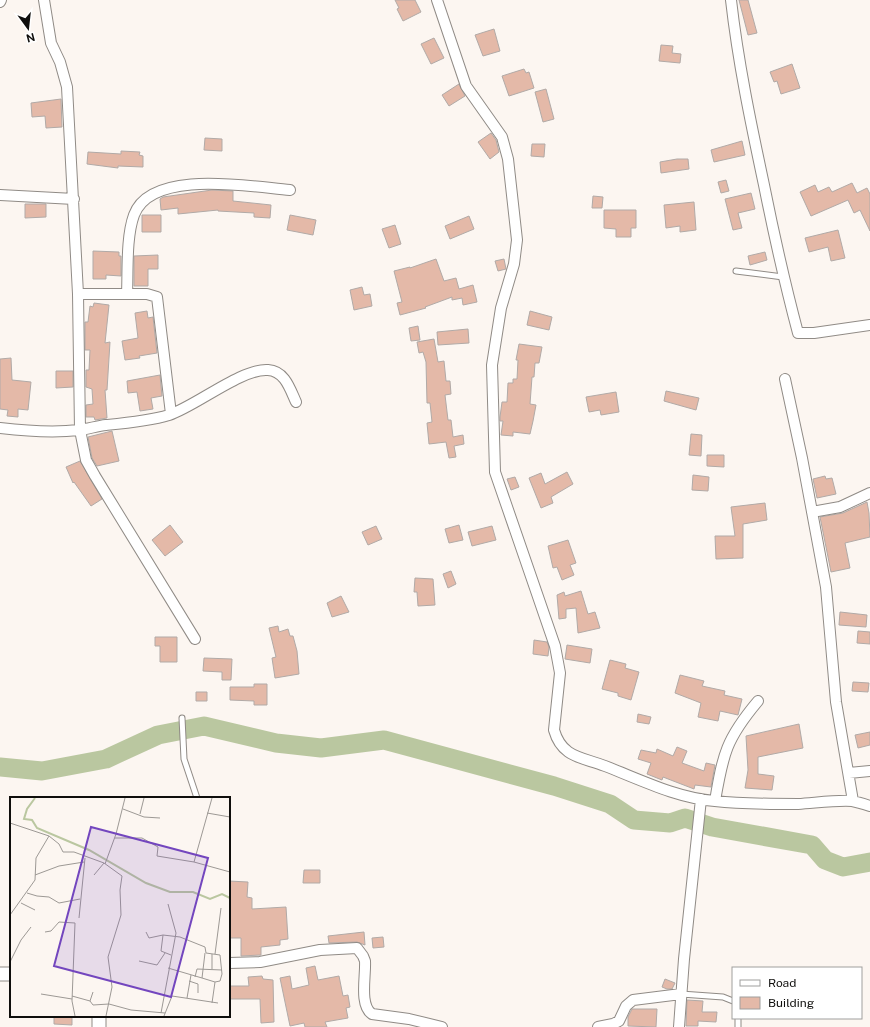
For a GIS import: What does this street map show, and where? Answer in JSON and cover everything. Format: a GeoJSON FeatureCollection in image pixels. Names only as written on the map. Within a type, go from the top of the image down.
{"type":"FeatureCollection","features":[{"type":"Feature","properties":{"kind":"street"},"geometry":{"type":"LineString","coordinates":[[44,0],[51,43],[65,76],[74,199],[78,294],[80,430],[89,467],[196,638]]}},
{"type":"Feature","properties":{"kind":"street"},"geometry":{"type":"LineString","coordinates":[[438,0],[466,86],[502,137],[508,159],[517,240],[514,264],[501,308],[492,365],[495,472],[555,646],[560,673],[554,730],[556,738],[561,746],[577,757],[657,787],[701,799],[715,802],[796,804],[853,801],[870,806]]}},
{"type":"Feature","properties":{"kind":"street"},"geometry":{"type":"LineString","coordinates":[[731,0],[736,46],[783,277],[798,333],[814,333],[870,325]]}},
{"type":"Feature","properties":{"kind":"street"},"geometry":{"type":"LineString","coordinates":[[127,294],[130,240],[134,215],[138,207],[154,194],[172,188],[192,185],[227,185],[290,190]]}},
{"type":"Feature","properties":{"kind":"street"},"geometry":{"type":"LineString","coordinates":[[0,195],[74,199]]}},
{"type":"Feature","properties":{"kind":"street"},"geometry":{"type":"LineString","coordinates":[[78,294],[152,294],[158,300],[171,414]]}},
{"type":"Feature","properties":{"kind":"street"},"geometry":{"type":"LineString","coordinates":[[0,428],[49,432],[80,430],[144,420],[171,414],[249,373],[260,370],[268,370],[281,374],[288,384],[296,402]]}},
{"type":"Feature","properties":{"kind":"street"},"geometry":{"type":"LineString","coordinates":[[786,379],[826,587],[836,702],[853,801]]}},
{"type":"Feature","properties":{"kind":"street"},"geometry":{"type":"LineString","coordinates":[[812,512],[840,507],[870,493]]}},
{"type":"Feature","properties":{"kind":"street"},"geometry":{"type":"LineString","coordinates":[[715,802],[723,759],[728,745],[742,719],[758,701]]}},
{"type":"Feature","properties":{"kind":"street"},"geometry":{"type":"LineString","coordinates":[[849,773],[870,771]]}},
{"type":"Feature","properties":{"kind":"street"},"geometry":{"type":"LineString","coordinates":[[679,1027],[701,799]]}},
{"type":"Feature","properties":{"kind":"street"},"geometry":{"type":"LineString","coordinates":[[230,963],[260,962],[320,950],[357,948],[365,961],[366,1005],[369,1012],[409,1023],[442,1027]]}},
{"type":"Feature","properties":{"kind":"street"},"geometry":{"type":"LineString","coordinates":[[598,1027],[614,1024],[619,1020],[626,1006],[633,1000],[681,994]]}},
{"type":"Feature","properties":{"kind":"lane"},"geometry":{"type":"LineString","coordinates":[[736,271],[783,277]]}},
{"type":"Feature","properties":{"kind":"lane"},"geometry":{"type":"LineString","coordinates":[[182,718],[182,744],[184,759],[197,797]]}},
{"type":"Feature","properties":{"kind":"lane"},"geometry":{"type":"LineString","coordinates":[[681,994],[723,997],[732,1001]]}},
{"type":"Feature","properties":{"kind":"building"},"geometry":{"type":"Polygon","coordinates":[[[395,0],[415,0],[421,12],[403,21],[397,9],[399,8],[395,0]]]}},
{"type":"Feature","properties":{"kind":"building"},"geometry":{"type":"Polygon","coordinates":[[[739,0],[748,0],[757,33],[748,35],[739,0]]]}},
{"type":"Feature","properties":{"kind":"building"},"geometry":{"type":"Polygon","coordinates":[[[494,29],[500,51],[483,56],[475,35],[494,29]]]}},
{"type":"Feature","properties":{"kind":"building"},"geometry":{"type":"Polygon","coordinates":[[[434,38],[444,58],[431,64],[421,44],[434,38]]]}},
{"type":"Feature","properties":{"kind":"building"},"geometry":{"type":"Polygon","coordinates":[[[661,45],[673,46],[672,53],[681,54],[680,63],[659,61],[661,45]]]}},
{"type":"Feature","properties":{"kind":"building"},"geometry":{"type":"Polygon","coordinates":[[[792,64],[800,88],[781,94],[777,81],[774,82],[770,72],[792,64]]]}},
{"type":"Feature","properties":{"kind":"building"},"geometry":{"type":"Polygon","coordinates":[[[524,69],[526,73],[529,72],[534,88],[509,96],[502,76],[524,69]]]}},
{"type":"Feature","properties":{"kind":"building"},"geometry":{"type":"Polygon","coordinates":[[[459,84],[465,96],[449,106],[442,95],[459,84]]]}},
{"type":"Feature","properties":{"kind":"building"},"geometry":{"type":"Polygon","coordinates":[[[546,89],[554,119],[543,122],[535,92],[546,89]]]}},
{"type":"Feature","properties":{"kind":"building"},"geometry":{"type":"Polygon","coordinates":[[[61,99],[62,127],[46,128],[45,116],[32,117],[31,103],[61,99]]]}},
{"type":"Feature","properties":{"kind":"building"},"geometry":{"type":"Polygon","coordinates":[[[491,133],[496,140],[499,152],[490,159],[478,142],[491,133]]]}},
{"type":"Feature","properties":{"kind":"building"},"geometry":{"type":"Polygon","coordinates":[[[205,138],[222,139],[222,151],[204,150],[205,138]]]}},
{"type":"Feature","properties":{"kind":"building"},"geometry":{"type":"Polygon","coordinates":[[[742,141],[745,155],[714,162],[711,150],[742,141]]]}},
{"type":"Feature","properties":{"kind":"building"},"geometry":{"type":"Polygon","coordinates":[[[532,144],[545,144],[544,157],[531,156],[532,144]]]}},
{"type":"Feature","properties":{"kind":"building"},"geometry":{"type":"Polygon","coordinates":[[[121,151],[140,152],[139,155],[143,156],[143,167],[118,166],[118,168],[87,164],[88,152],[121,154],[121,151]]]}},
{"type":"Feature","properties":{"kind":"building"},"geometry":{"type":"Polygon","coordinates":[[[688,159],[689,169],[661,173],[660,162],[688,159]]]}},
{"type":"Feature","properties":{"kind":"building"},"geometry":{"type":"Polygon","coordinates":[[[726,180],[729,191],[721,193],[718,182],[726,180]]]}},
{"type":"Feature","properties":{"kind":"building"},"geometry":{"type":"Polygon","coordinates":[[[852,183],[857,193],[867,188],[870,194],[870,231],[860,210],[854,213],[848,200],[811,216],[800,192],[815,185],[818,192],[829,187],[832,192],[852,183]]]}},
{"type":"Feature","properties":{"kind":"building"},"geometry":{"type":"Polygon","coordinates":[[[212,190],[233,191],[233,201],[271,205],[270,218],[254,217],[254,213],[218,210],[178,214],[178,208],[161,210],[160,199],[163,197],[212,190]]]}},
{"type":"Feature","properties":{"kind":"building"},"geometry":{"type":"Polygon","coordinates":[[[751,193],[755,209],[738,213],[742,228],[733,230],[725,199],[751,193]]]}},
{"type":"Feature","properties":{"kind":"building"},"geometry":{"type":"Polygon","coordinates":[[[593,196],[603,197],[602,208],[592,208],[593,196]]]}},
{"type":"Feature","properties":{"kind":"building"},"geometry":{"type":"Polygon","coordinates":[[[694,202],[696,230],[680,232],[680,226],[666,228],[664,205],[694,202]]]}},
{"type":"Feature","properties":{"kind":"building"},"geometry":{"type":"Polygon","coordinates":[[[25,204],[46,204],[46,217],[25,218],[25,204]]]}},
{"type":"Feature","properties":{"kind":"building"},"geometry":{"type":"Polygon","coordinates":[[[604,210],[636,210],[636,228],[631,228],[631,237],[616,237],[616,229],[604,228],[604,210]]]}},
{"type":"Feature","properties":{"kind":"building"},"geometry":{"type":"Polygon","coordinates":[[[142,215],[161,215],[161,232],[142,232],[142,215]]]}},
{"type":"Feature","properties":{"kind":"building"},"geometry":{"type":"Polygon","coordinates":[[[290,215],[316,220],[313,235],[287,230],[290,215]]]}},
{"type":"Feature","properties":{"kind":"building"},"geometry":{"type":"Polygon","coordinates":[[[469,216],[474,229],[450,239],[445,226],[469,216]]]}},
{"type":"Feature","properties":{"kind":"building"},"geometry":{"type":"Polygon","coordinates":[[[395,225],[401,244],[389,248],[382,229],[395,225]]]}},
{"type":"Feature","properties":{"kind":"building"},"geometry":{"type":"Polygon","coordinates":[[[838,230],[845,258],[831,261],[828,247],[809,252],[805,238],[838,230]]]}},
{"type":"Feature","properties":{"kind":"building"},"geometry":{"type":"Polygon","coordinates":[[[93,251],[119,252],[119,256],[121,256],[121,276],[106,275],[106,279],[93,279],[93,251]]]}},
{"type":"Feature","properties":{"kind":"building"},"geometry":{"type":"Polygon","coordinates":[[[765,252],[767,260],[750,265],[748,256],[765,252]]]}},
{"type":"Feature","properties":{"kind":"building"},"geometry":{"type":"Polygon","coordinates":[[[158,255],[158,269],[148,269],[148,286],[134,286],[134,256],[158,255]]]}},
{"type":"Feature","properties":{"kind":"building"},"geometry":{"type":"Polygon","coordinates":[[[436,259],[444,281],[456,278],[459,289],[473,285],[477,302],[463,305],[462,298],[452,300],[452,297],[425,307],[426,308],[400,315],[397,303],[402,302],[394,271],[410,268],[436,259]]]}},
{"type":"Feature","properties":{"kind":"building"},"geometry":{"type":"Polygon","coordinates":[[[504,259],[506,269],[498,271],[495,261],[504,259]]]}},
{"type":"Feature","properties":{"kind":"building"},"geometry":{"type":"Polygon","coordinates":[[[362,287],[364,295],[370,294],[372,306],[354,310],[350,290],[362,287]]]}},
{"type":"Feature","properties":{"kind":"building"},"geometry":{"type":"Polygon","coordinates":[[[94,303],[109,305],[105,343],[110,342],[107,390],[105,390],[107,418],[95,420],[94,417],[86,417],[86,405],[93,404],[92,389],[86,387],[86,370],[89,370],[90,350],[85,350],[85,322],[88,322],[90,306],[93,307],[94,303]]]}},
{"type":"Feature","properties":{"kind":"building"},"geometry":{"type":"Polygon","coordinates":[[[147,311],[148,318],[153,317],[157,353],[139,356],[140,358],[125,360],[122,341],[138,338],[135,313],[147,311]]]}},
{"type":"Feature","properties":{"kind":"building"},"geometry":{"type":"Polygon","coordinates":[[[530,311],[552,317],[549,330],[527,325],[530,311]]]}},
{"type":"Feature","properties":{"kind":"building"},"geometry":{"type":"Polygon","coordinates":[[[418,326],[420,340],[411,341],[409,328],[418,326]]]}},
{"type":"Feature","properties":{"kind":"building"},"geometry":{"type":"Polygon","coordinates":[[[468,329],[469,343],[438,345],[437,332],[468,329]]]}},
{"type":"Feature","properties":{"kind":"building"},"geometry":{"type":"Polygon","coordinates":[[[434,339],[438,362],[444,361],[446,381],[450,381],[451,394],[445,395],[448,420],[451,420],[453,437],[463,435],[464,444],[454,446],[456,457],[449,458],[446,442],[429,444],[427,423],[432,422],[430,403],[427,403],[426,362],[423,352],[419,353],[417,342],[434,339]]]}},
{"type":"Feature","properties":{"kind":"building"},"geometry":{"type":"Polygon","coordinates":[[[519,344],[542,347],[539,363],[535,363],[534,377],[532,377],[530,404],[536,405],[533,421],[530,434],[513,432],[513,436],[501,435],[503,421],[500,421],[502,402],[507,402],[508,383],[513,383],[513,379],[517,379],[518,360],[516,360],[519,344]]]}},
{"type":"Feature","properties":{"kind":"building"},"geometry":{"type":"Polygon","coordinates":[[[11,358],[12,380],[31,382],[28,410],[18,409],[18,417],[7,416],[8,410],[0,409],[0,359],[11,358]]]}},
{"type":"Feature","properties":{"kind":"building"},"geometry":{"type":"Polygon","coordinates":[[[56,371],[73,371],[73,387],[56,388],[56,371]]]}},
{"type":"Feature","properties":{"kind":"building"},"geometry":{"type":"Polygon","coordinates":[[[160,375],[162,396],[151,398],[153,409],[140,411],[137,392],[128,393],[127,381],[160,375]]]}},
{"type":"Feature","properties":{"kind":"building"},"geometry":{"type":"Polygon","coordinates":[[[666,391],[699,398],[696,410],[664,401],[666,391]]]}},
{"type":"Feature","properties":{"kind":"building"},"geometry":{"type":"Polygon","coordinates":[[[616,392],[619,412],[601,415],[600,410],[589,412],[586,397],[616,392]]]}},
{"type":"Feature","properties":{"kind":"building"},"geometry":{"type":"Polygon","coordinates":[[[112,431],[119,461],[97,466],[92,458],[88,437],[112,431]]]}},
{"type":"Feature","properties":{"kind":"building"},"geometry":{"type":"Polygon","coordinates":[[[691,434],[702,435],[701,456],[689,455],[691,434]]]}},
{"type":"Feature","properties":{"kind":"building"},"geometry":{"type":"Polygon","coordinates":[[[707,455],[724,455],[724,467],[707,466],[707,455]]]}},
{"type":"Feature","properties":{"kind":"building"},"geometry":{"type":"Polygon","coordinates":[[[80,461],[102,499],[91,506],[74,482],[73,483],[66,467],[80,461]]]}},
{"type":"Feature","properties":{"kind":"building"},"geometry":{"type":"Polygon","coordinates":[[[567,472],[573,484],[551,497],[553,503],[541,508],[529,478],[541,473],[545,484],[567,472]]]}},
{"type":"Feature","properties":{"kind":"building"},"geometry":{"type":"Polygon","coordinates":[[[693,475],[709,477],[708,491],[692,490],[693,475]]]}},
{"type":"Feature","properties":{"kind":"building"},"geometry":{"type":"Polygon","coordinates":[[[825,476],[826,479],[832,478],[836,494],[817,498],[813,479],[825,476]]]}},
{"type":"Feature","properties":{"kind":"building"},"geometry":{"type":"Polygon","coordinates":[[[515,477],[519,487],[511,490],[507,479],[515,477]]]}},
{"type":"Feature","properties":{"kind":"building"},"geometry":{"type":"Polygon","coordinates":[[[867,502],[870,537],[845,543],[850,568],[831,572],[820,517],[843,513],[867,502]]]}},
{"type":"Feature","properties":{"kind":"building"},"geometry":{"type":"Polygon","coordinates":[[[765,503],[767,520],[743,524],[743,558],[716,559],[715,536],[735,536],[731,507],[765,503]]]}},
{"type":"Feature","properties":{"kind":"building"},"geometry":{"type":"Polygon","coordinates":[[[170,525],[183,542],[165,556],[152,540],[170,525]]]}},
{"type":"Feature","properties":{"kind":"building"},"geometry":{"type":"Polygon","coordinates":[[[459,525],[463,540],[449,543],[445,529],[459,525]]]}},
{"type":"Feature","properties":{"kind":"building"},"geometry":{"type":"Polygon","coordinates":[[[376,526],[382,539],[368,545],[362,532],[376,526]]]}},
{"type":"Feature","properties":{"kind":"building"},"geometry":{"type":"Polygon","coordinates":[[[492,526],[496,540],[472,546],[468,532],[492,526]]]}},
{"type":"Feature","properties":{"kind":"building"},"geometry":{"type":"Polygon","coordinates":[[[568,540],[576,563],[570,565],[574,575],[562,580],[557,567],[553,568],[548,546],[568,540]]]}},
{"type":"Feature","properties":{"kind":"building"},"geometry":{"type":"Polygon","coordinates":[[[451,571],[456,584],[448,588],[443,574],[451,571]]]}},
{"type":"Feature","properties":{"kind":"building"},"geometry":{"type":"Polygon","coordinates":[[[415,578],[433,579],[435,605],[418,606],[417,592],[414,592],[415,578]]]}},
{"type":"Feature","properties":{"kind":"building"},"geometry":{"type":"Polygon","coordinates":[[[581,591],[588,614],[595,612],[600,628],[578,633],[576,608],[566,609],[566,618],[559,619],[557,595],[564,592],[565,596],[581,591]]]}},
{"type":"Feature","properties":{"kind":"building"},"geometry":{"type":"Polygon","coordinates":[[[341,596],[349,612],[332,617],[327,603],[341,596]]]}},
{"type":"Feature","properties":{"kind":"building"},"geometry":{"type":"Polygon","coordinates":[[[840,612],[867,615],[866,627],[839,625],[840,612]]]}},
{"type":"Feature","properties":{"kind":"building"},"geometry":{"type":"Polygon","coordinates":[[[278,626],[279,632],[288,629],[290,636],[293,636],[297,651],[299,674],[275,678],[272,658],[276,657],[269,628],[278,626]]]}},
{"type":"Feature","properties":{"kind":"building"},"geometry":{"type":"Polygon","coordinates":[[[858,631],[870,632],[870,644],[857,643],[858,631]]]}},
{"type":"Feature","properties":{"kind":"building"},"geometry":{"type":"Polygon","coordinates":[[[155,637],[177,637],[177,662],[160,662],[160,646],[155,646],[155,637]]]}},
{"type":"Feature","properties":{"kind":"building"},"geometry":{"type":"Polygon","coordinates":[[[534,640],[547,642],[549,647],[548,656],[533,654],[534,640]]]}},
{"type":"Feature","properties":{"kind":"building"},"geometry":{"type":"Polygon","coordinates":[[[567,645],[592,649],[590,663],[565,659],[567,645]]]}},
{"type":"Feature","properties":{"kind":"building"},"geometry":{"type":"Polygon","coordinates":[[[204,658],[232,659],[231,680],[222,680],[222,672],[203,671],[204,658]]]}},
{"type":"Feature","properties":{"kind":"building"},"geometry":{"type":"Polygon","coordinates":[[[610,660],[626,664],[625,668],[639,672],[631,700],[618,696],[618,693],[602,689],[610,660]]]}},
{"type":"Feature","properties":{"kind":"building"},"geometry":{"type":"Polygon","coordinates":[[[680,675],[704,681],[702,686],[725,691],[724,695],[742,699],[738,715],[720,711],[718,721],[698,717],[701,703],[675,693],[680,675]]]}},
{"type":"Feature","properties":{"kind":"building"},"geometry":{"type":"Polygon","coordinates":[[[853,682],[869,683],[868,692],[852,691],[853,682]]]}},
{"type":"Feature","properties":{"kind":"building"},"geometry":{"type":"Polygon","coordinates":[[[254,684],[267,684],[267,705],[254,705],[254,701],[230,700],[230,687],[254,687],[254,684]]]}},
{"type":"Feature","properties":{"kind":"building"},"geometry":{"type":"Polygon","coordinates":[[[196,692],[207,692],[207,701],[196,701],[196,692]]]}},
{"type":"Feature","properties":{"kind":"building"},"geometry":{"type":"Polygon","coordinates":[[[638,714],[651,717],[649,724],[637,722],[638,714]]]}},
{"type":"Feature","properties":{"kind":"building"},"geometry":{"type":"Polygon","coordinates":[[[799,724],[803,748],[758,757],[758,774],[774,776],[772,790],[745,788],[748,770],[746,736],[799,724]]]}},
{"type":"Feature","properties":{"kind":"building"},"geometry":{"type":"Polygon","coordinates":[[[870,732],[870,745],[858,748],[855,735],[870,732]]]}},
{"type":"Feature","properties":{"kind":"building"},"geometry":{"type":"Polygon","coordinates":[[[677,747],[687,751],[682,763],[704,771],[706,763],[715,765],[711,787],[695,785],[694,789],[663,777],[662,780],[647,774],[651,763],[638,759],[641,750],[656,753],[657,749],[673,756],[677,747]]]}},
{"type":"Feature","properties":{"kind":"building"},"geometry":{"type":"Polygon","coordinates":[[[304,870],[320,870],[320,883],[303,883],[304,870]]]}},
{"type":"Feature","properties":{"kind":"building"},"geometry":{"type":"Polygon","coordinates":[[[230,881],[248,882],[247,897],[252,898],[252,909],[286,907],[288,939],[280,940],[280,945],[261,947],[261,955],[241,956],[241,938],[230,938],[230,881]]]}},
{"type":"Feature","properties":{"kind":"building"},"geometry":{"type":"Polygon","coordinates":[[[364,932],[365,945],[357,942],[329,943],[328,936],[364,932]]]}},
{"type":"Feature","properties":{"kind":"building"},"geometry":{"type":"Polygon","coordinates":[[[383,937],[384,947],[373,948],[372,938],[383,937]]]}},
{"type":"Feature","properties":{"kind":"building"},"geometry":{"type":"Polygon","coordinates":[[[315,966],[318,980],[339,976],[343,996],[348,995],[350,1007],[346,1008],[348,1018],[325,1022],[327,1027],[305,1027],[304,1023],[290,1026],[280,978],[290,976],[292,989],[309,985],[306,968],[315,966]]]}},
{"type":"Feature","properties":{"kind":"building"},"geometry":{"type":"Polygon","coordinates":[[[262,976],[263,979],[273,980],[274,1022],[261,1023],[260,999],[230,999],[230,986],[249,986],[248,977],[262,976]]]}},
{"type":"Feature","properties":{"kind":"building"},"geometry":{"type":"Polygon","coordinates":[[[665,979],[675,983],[672,989],[662,987],[665,979]]]}},
{"type":"Feature","properties":{"kind":"building"},"geometry":{"type":"Polygon","coordinates":[[[687,1000],[703,1001],[702,1012],[717,1012],[716,1022],[698,1021],[698,1026],[686,1026],[687,1000]]]}},
{"type":"Feature","properties":{"kind":"building"},"geometry":{"type":"Polygon","coordinates":[[[632,1009],[657,1009],[656,1027],[628,1026],[628,1017],[632,1009]]]}},
{"type":"Feature","properties":{"kind":"building"},"geometry":{"type":"Polygon","coordinates":[[[54,1017],[72,1017],[72,1025],[54,1024],[54,1017]]]}},
{"type":"Feature","properties":{"kind":"waterway"},"geometry":{"type":"LineString","coordinates":[[0,767],[42,771],[106,759],[158,735],[204,726],[276,743],[321,748],[384,740],[554,786],[610,804],[634,820],[670,823],[685,818],[712,827],[812,845],[825,860],[843,867],[870,862]]}}]}
